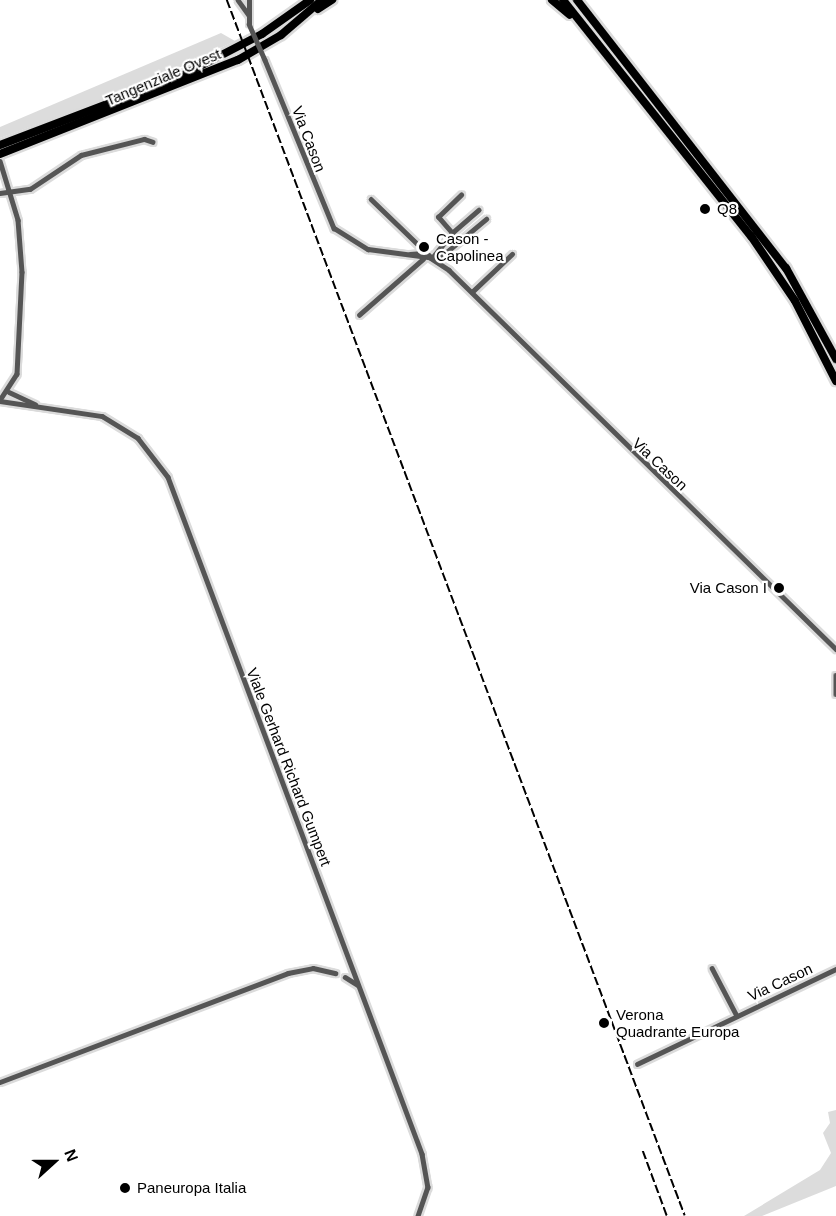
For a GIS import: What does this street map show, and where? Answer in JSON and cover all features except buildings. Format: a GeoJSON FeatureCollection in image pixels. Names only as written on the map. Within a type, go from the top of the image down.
{"type":"FeatureCollection","features":[{"type":"Feature","properties":{"kind":"highway","name":"Tangenziale Ovest"},"geometry":{"type":"LineString","coordinates":[[275,25],[302,0]]}},
{"type":"Feature","properties":{"kind":"highway","name":"Tangenziale Ovest"},"geometry":{"type":"LineString","coordinates":[[0,145],[183,75],[275,25],[310,0]]}},
{"type":"Feature","properties":{"kind":"highway","name":"Tangenziale Ovest"},"geometry":{"type":"LineString","coordinates":[[0,154],[212,72],[295,24],[322,0]]}},
{"type":"Feature","properties":{"kind":"highway"},"geometry":{"type":"LineString","coordinates":[[295,24],[332,0]]}},
{"type":"Feature","properties":{"kind":"highway"},"geometry":{"type":"LineString","coordinates":[[552,0],[584,26]]}},
{"type":"Feature","properties":{"kind":"highway"},"geometry":{"type":"LineString","coordinates":[[563,0],[751,237],[795,301],[836,381]]}},
{"type":"Feature","properties":{"kind":"highway"},"geometry":{"type":"LineString","coordinates":[[572,0],[582,9],[786,268],[836,359]]}},
{"type":"Feature","properties":{"kind":"highway"},"geometry":{"type":"LineString","coordinates":[[578,0],[582,9]]}},
{"type":"Feature","properties":{"kind":"street"},"geometry":{"type":"LineString","coordinates":[[238,0],[249,15]]}},
{"type":"Feature","properties":{"kind":"street","name":"Via Cason"},"geometry":{"type":"LineString","coordinates":[[249,0],[249,24],[334,228],[368,249],[437,260],[836,649]]}},
{"type":"Feature","properties":{"kind":"street"},"geometry":{"type":"LineString","coordinates":[[0,193],[30,189],[81,155],[144,139],[153,142]]}},
{"type":"Feature","properties":{"kind":"street"},"geometry":{"type":"LineString","coordinates":[[0,161],[10,192],[22,254],[18,364],[7,393],[0,400]]}},
{"type":"Feature","properties":{"kind":"street"},"geometry":{"type":"LineString","coordinates":[[452,233],[438,217],[461,195]]}},
{"type":"Feature","properties":{"kind":"street","name":"Via Cason"},"geometry":{"type":"LineString","coordinates":[[371,199],[428,258]]}},
{"type":"Feature","properties":{"kind":"street"},"geometry":{"type":"LineString","coordinates":[[359,315],[428,258],[478,210]]}},
{"type":"Feature","properties":{"kind":"street"},"geometry":{"type":"LineString","coordinates":[[437,260],[486,219]]}},
{"type":"Feature","properties":{"kind":"street"},"geometry":{"type":"LineString","coordinates":[[409,254],[413,241]]}},
{"type":"Feature","properties":{"kind":"street","name":"Via Cason"},"geometry":{"type":"LineString","coordinates":[[413,241],[419,252],[428,258]]}},
{"type":"Feature","properties":{"kind":"street","name":"Via Cason"},"geometry":{"type":"LineString","coordinates":[[409,254],[419,252]]}},
{"type":"Feature","properties":{"kind":"street"},"geometry":{"type":"LineString","coordinates":[[472,292],[512,254]]}},
{"type":"Feature","properties":{"kind":"street"},"geometry":{"type":"LineString","coordinates":[[7,393],[18,391],[27,403]]}},
{"type":"Feature","properties":{"kind":"street"},"geometry":{"type":"LineString","coordinates":[[0,400],[27,403]]}},
{"type":"Feature","properties":{"kind":"street","name":"Viale Gerhard Richard Gumpert"},"geometry":{"type":"LineString","coordinates":[[27,403],[78,408],[112,420],[138,438],[164,469],[425,1164],[427,1195],[418,1216]]}},
{"type":"Feature","properties":{"kind":"street"},"geometry":{"type":"LineString","coordinates":[[836,675],[836,694]]}},
{"type":"Feature","properties":{"kind":"street"},"geometry":{"type":"LineString","coordinates":[[0,1082],[288,973],[313,968],[335,973]]}},
{"type":"Feature","properties":{"kind":"street"},"geometry":{"type":"LineString","coordinates":[[712,968],[737,1016]]}},
{"type":"Feature","properties":{"kind":"street","name":"Via Cason"},"geometry":{"type":"LineString","coordinates":[[637,1064],[836,969]]}},
{"type":"Feature","properties":{"kind":"street"},"geometry":{"type":"LineString","coordinates":[[345,977],[358,985]]}},
{"type":"Feature","properties":{"kind":"shaded area"},"geometry":{"type":"Polygon","coordinates":[[[221,33],[235,41],[145,84],[0,138],[0,127],[221,33]]]}},
{"type":"Feature","properties":{"kind":"shaded area"},"geometry":{"type":"Polygon","coordinates":[[[836,1110],[836,1186],[762,1216],[744,1216],[820,1170],[831,1153],[823,1133],[830,1123],[828,1112],[836,1110]]]}},
{"type":"Feature","properties":{"kind":"railway"},"geometry":{"type":"LineString","coordinates":[[227,0],[685,1216]]}},
{"type":"Feature","properties":{"kind":"railway"},"geometry":{"type":"LineString","coordinates":[[643,1151],[667,1216]]}},
{"type":"Feature","properties":{"kind":"place","name":"Q8"},"geometry":{"type":"Point","coordinates":[705,209]}},
{"type":"Feature","properties":{"kind":"place","name":"Cason - Capolinea"},"geometry":{"type":"Point","coordinates":[424,247]}},
{"type":"Feature","properties":{"kind":"place","name":"Via Cason I"},"geometry":{"type":"Point","coordinates":[779,588]}},
{"type":"Feature","properties":{"kind":"place","name":"Verona Quadrante Europa"},"geometry":{"type":"Point","coordinates":[604,1023]}},
{"type":"Feature","properties":{"kind":"place","name":"Paneuropa Italia"},"geometry":{"type":"Point","coordinates":[125,1188]}}]}
